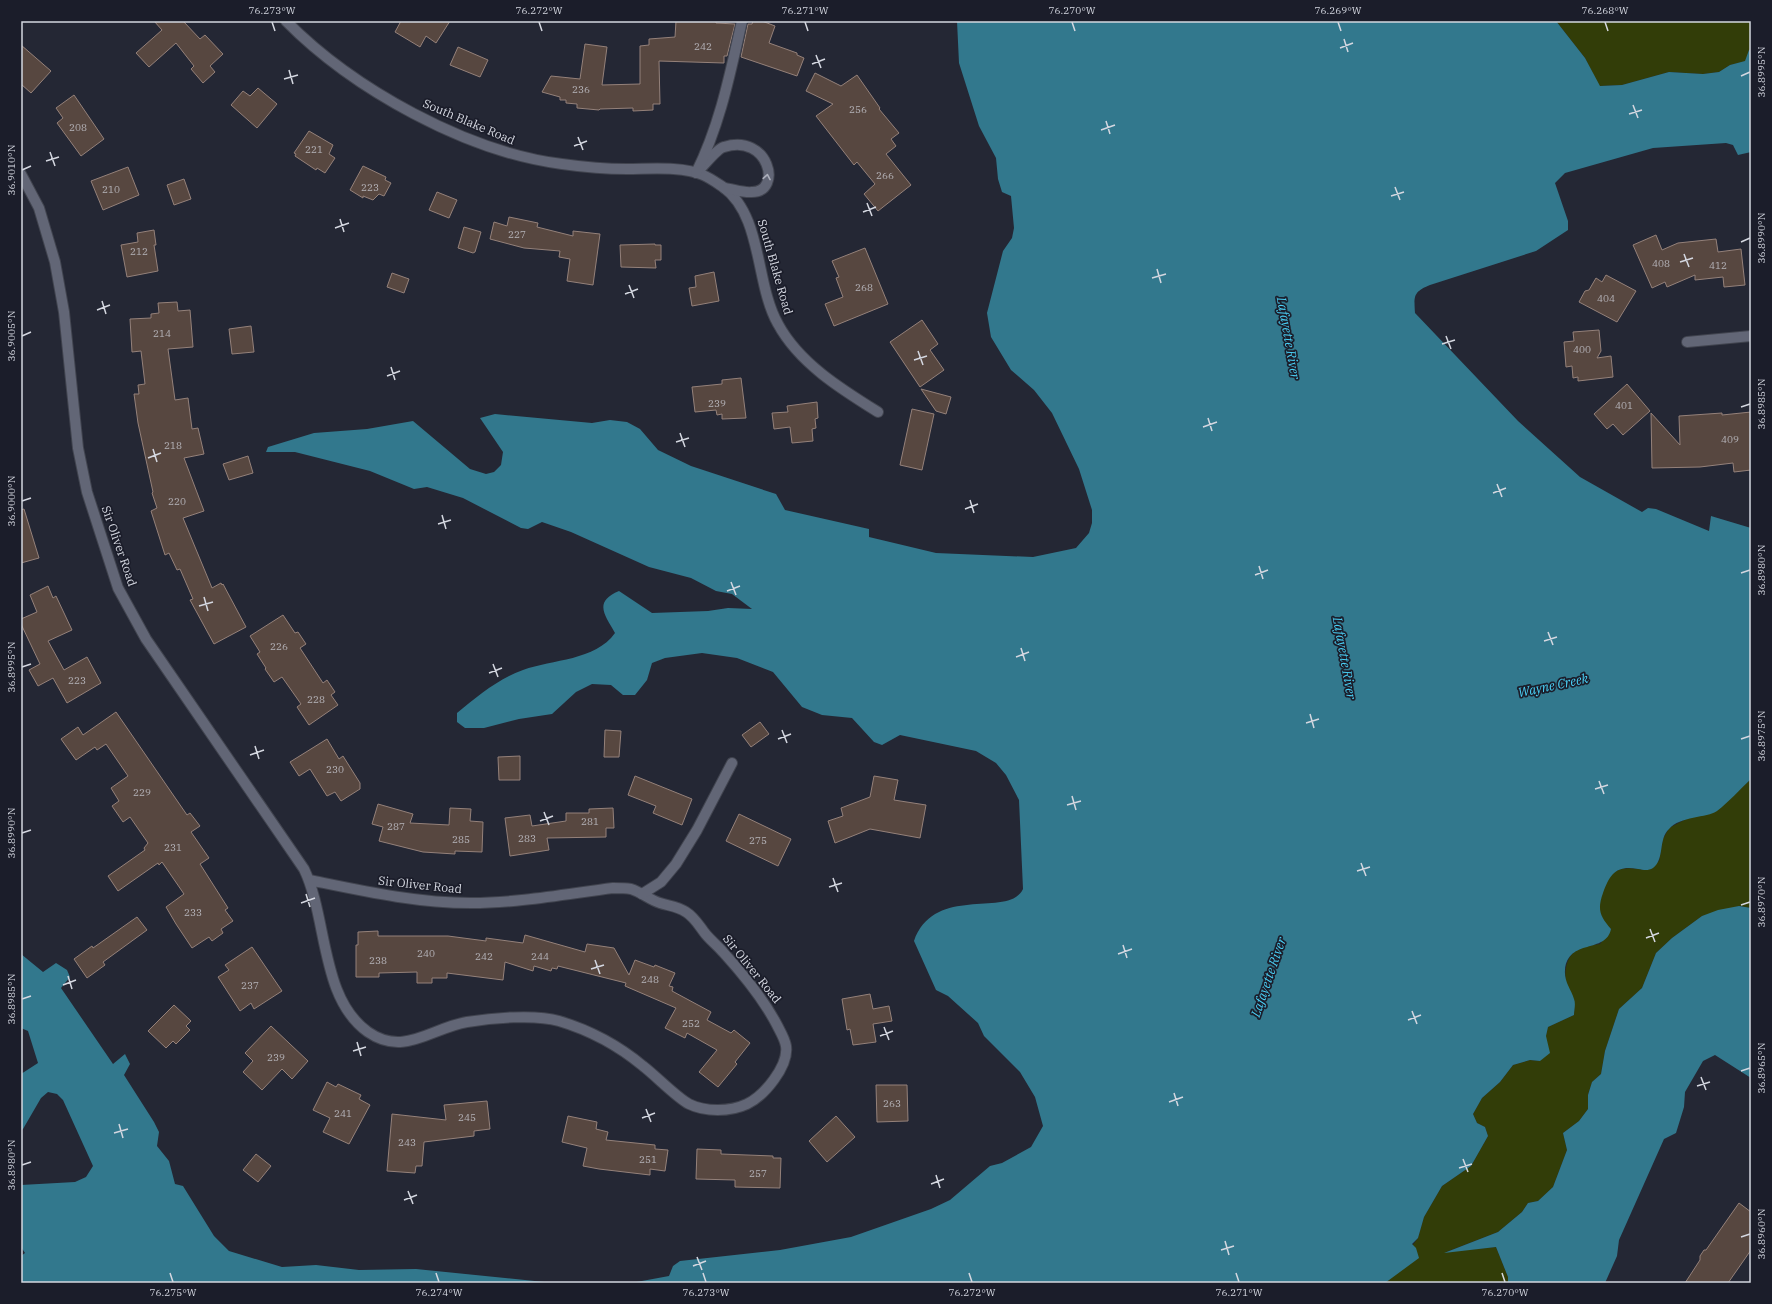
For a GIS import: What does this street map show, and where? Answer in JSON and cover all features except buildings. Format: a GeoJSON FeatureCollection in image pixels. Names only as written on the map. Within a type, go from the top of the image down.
{"type":"FeatureCollection","features":[{"type":"Feature","properties":{"kind":"street","name":"South Blake Road"},"geometry":{"type":"LineString","coordinates":[[286,21],[297,32],[346,71],[396,104],[435,125],[488,147],[523,158],[562,165],[616,169],[670,169],[696,173],[724,188],[736,201],[746,217],[755,246],[768,300],[777,323],[790,343],[812,366],[844,390],[878,412]]}},
{"type":"Feature","properties":{"kind":"street"},"geometry":{"type":"LineString","coordinates":[[696,173],[708,148],[725,95],[742,21]]}},
{"type":"Feature","properties":{"kind":"street","name":"South Blake Road"},"geometry":{"type":"LineString","coordinates":[[696,173],[722,147],[741,145],[758,152],[765,158],[768,165],[768,175],[766,185],[760,191],[752,192],[724,188]]}},
{"type":"Feature","properties":{"kind":"street","name":"Sir Oliver Road"},"geometry":{"type":"LineString","coordinates":[[21,174],[39,208],[55,262],[64,312],[78,448],[87,492],[118,588],[146,639],[304,869],[316,900],[333,980],[341,1000],[354,1019],[366,1031],[379,1039],[395,1043],[408,1042],[445,1028],[468,1022],[519,1018],[556,1020],[588,1032],[618,1048],[641,1064],[688,1104],[705,1109],[719,1110],[747,1104],[761,1094],[772,1082],[785,1059],[786,1046],[768,1007],[723,952],[704,932],[698,922],[687,912],[676,907],[659,903],[631,889],[612,888],[498,902],[471,903],[426,901],[357,890],[309,880]]}},
{"type":"Feature","properties":{"kind":"street"},"geometry":{"type":"LineString","coordinates":[[1687,342],[1751,336]]}},
{"type":"Feature","properties":{"kind":"street"},"geometry":{"type":"LineString","coordinates":[[642,894],[661,882],[676,864],[697,830],[732,763]]}},
{"type":"Feature","properties":{"kind":"green space"},"geometry":{"type":"Polygon","coordinates":[[[1556,21],[1751,21],[1751,49],[1749,50],[1746,61],[1730,65],[1719,72],[1703,74],[1669,72],[1622,85],[1599,86],[1585,58],[1556,21]]]}},
{"type":"Feature","properties":{"kind":"green space"},"geometry":{"type":"Polygon","coordinates":[[[1751,779],[1751,908],[1739,906],[1702,916],[1672,938],[1656,953],[1642,988],[1619,1009],[1605,1051],[1601,1074],[1592,1082],[1588,1095],[1588,1109],[1579,1121],[1563,1133],[1567,1150],[1553,1187],[1538,1201],[1528,1203],[1522,1212],[1498,1232],[1446,1252],[1496,1247],[1508,1277],[1508,1283],[1385,1283],[1418,1238],[1424,1217],[1442,1186],[1471,1166],[1488,1136],[1485,1127],[1477,1123],[1473,1114],[1482,1098],[1500,1082],[1513,1065],[1530,1060],[1540,1061],[1548,1027],[1574,1015],[1574,1002],[1567,985],[1565,975],[1568,960],[1571,955],[1579,949],[1600,944],[1611,929],[1602,919],[1600,912],[1600,899],[1608,879],[1612,874],[1620,869],[1632,868],[1647,870],[1659,861],[1663,839],[1669,828],[1690,817],[1716,811],[1751,779]]]}},
{"type":"Feature","properties":{"kind":"water"},"geometry":{"type":"Polygon","coordinates":[[[957,21],[1556,21],[1585,58],[1600,86],[1622,85],[1669,72],[1703,74],[1719,72],[1730,65],[1745,61],[1749,50],[1751,49],[1751,152],[1738,155],[1733,145],[1726,143],[1653,148],[1565,173],[1555,183],[1568,221],[1568,230],[1536,251],[1430,285],[1420,290],[1416,295],[1415,313],[1518,421],[1580,477],[1642,512],[1648,508],[1656,509],[1709,531],[1711,516],[1751,528],[1751,779],[1717,811],[1707,815],[1686,819],[1669,829],[1664,838],[1659,860],[1653,868],[1646,870],[1624,868],[1615,872],[1611,876],[1600,904],[1602,916],[1611,929],[1608,937],[1595,945],[1573,954],[1568,960],[1565,970],[1567,982],[1575,1001],[1574,1015],[1548,1027],[1546,1036],[1550,1053],[1540,1061],[1530,1060],[1513,1065],[1500,1082],[1482,1098],[1473,1114],[1477,1123],[1485,1127],[1488,1136],[1471,1166],[1442,1186],[1424,1217],[1418,1238],[1412,1244],[1416,1248],[1419,1258],[1385,1283],[631,1283],[669,1276],[673,1266],[680,1261],[780,1250],[851,1237],[931,1209],[950,1200],[990,1166],[1002,1163],[1031,1147],[1043,1126],[1035,1097],[1020,1072],[984,1036],[978,1023],[948,996],[936,990],[914,941],[924,923],[938,913],[954,907],[971,904],[1003,902],[1015,897],[1023,889],[1019,800],[1006,775],[996,763],[976,751],[900,735],[882,745],[874,742],[852,718],[822,715],[802,707],[773,672],[737,658],[702,653],[665,658],[652,663],[647,680],[635,695],[623,695],[611,685],[592,684],[576,692],[552,714],[519,719],[484,728],[465,728],[457,722],[457,713],[481,694],[505,678],[535,666],[585,654],[607,642],[615,633],[605,615],[604,604],[611,595],[619,591],[652,613],[708,611],[728,608],[752,609],[732,594],[716,591],[691,578],[649,567],[571,532],[542,522],[528,529],[521,528],[463,498],[427,487],[414,489],[370,471],[295,452],[266,452],[268,447],[314,433],[367,429],[413,421],[470,469],[486,474],[494,472],[501,465],[503,452],[480,418],[495,414],[592,423],[610,420],[627,422],[640,429],[658,450],[691,466],[776,494],[785,510],[869,529],[869,537],[936,553],[1033,557],[1076,548],[1089,533],[1092,523],[1092,510],[1079,469],[1052,413],[1034,390],[1011,370],[991,337],[987,313],[1003,251],[1012,238],[1014,228],[1011,196],[1002,192],[998,179],[996,158],[979,126],[959,63],[957,21]]]}},
{"type":"Feature","properties":{"kind":"water"},"geometry":{"type":"Polygon","coordinates":[[[1739,906],[1751,908],[1751,1078],[1715,1055],[1703,1061],[1685,1092],[1684,1107],[1676,1133],[1664,1139],[1619,1240],[1617,1256],[1605,1283],[1508,1283],[1508,1277],[1496,1247],[1444,1253],[1498,1232],[1522,1212],[1528,1203],[1538,1201],[1553,1187],[1567,1150],[1563,1133],[1579,1121],[1588,1109],[1588,1095],[1592,1082],[1601,1074],[1605,1051],[1619,1009],[1642,988],[1656,953],[1672,938],[1702,916],[1718,910],[1739,906]]]}},
{"type":"Feature","properties":{"kind":"water"},"geometry":{"type":"Polygon","coordinates":[[[21,954],[43,972],[56,963],[67,970],[70,977],[61,988],[113,1064],[125,1054],[130,1064],[124,1075],[159,1132],[157,1146],[169,1161],[175,1184],[183,1186],[214,1236],[229,1251],[282,1267],[316,1265],[359,1270],[416,1269],[554,1283],[21,1283],[21,1256],[25,1253],[21,1247],[21,1185],[75,1182],[86,1177],[93,1166],[63,1100],[57,1094],[48,1092],[41,1098],[21,1130],[21,1074],[38,1063],[28,1031],[21,1028],[21,954]]]}},
{"type":"Feature","properties":{"kind":"water label","name":"Lafayette River"},"geometry":{"type":"Point","coordinates":[1289,338]}},
{"type":"Feature","properties":{"kind":"water label","name":"Lafayette River"},"geometry":{"type":"Point","coordinates":[1345,658]}},
{"type":"Feature","properties":{"kind":"water label","name":"Wayne Creek"},"geometry":{"type":"Point","coordinates":[1553,685]}},
{"type":"Feature","properties":{"kind":"water label","name":"Lafayette River"},"geometry":{"type":"Point","coordinates":[1268,977]}}]}
